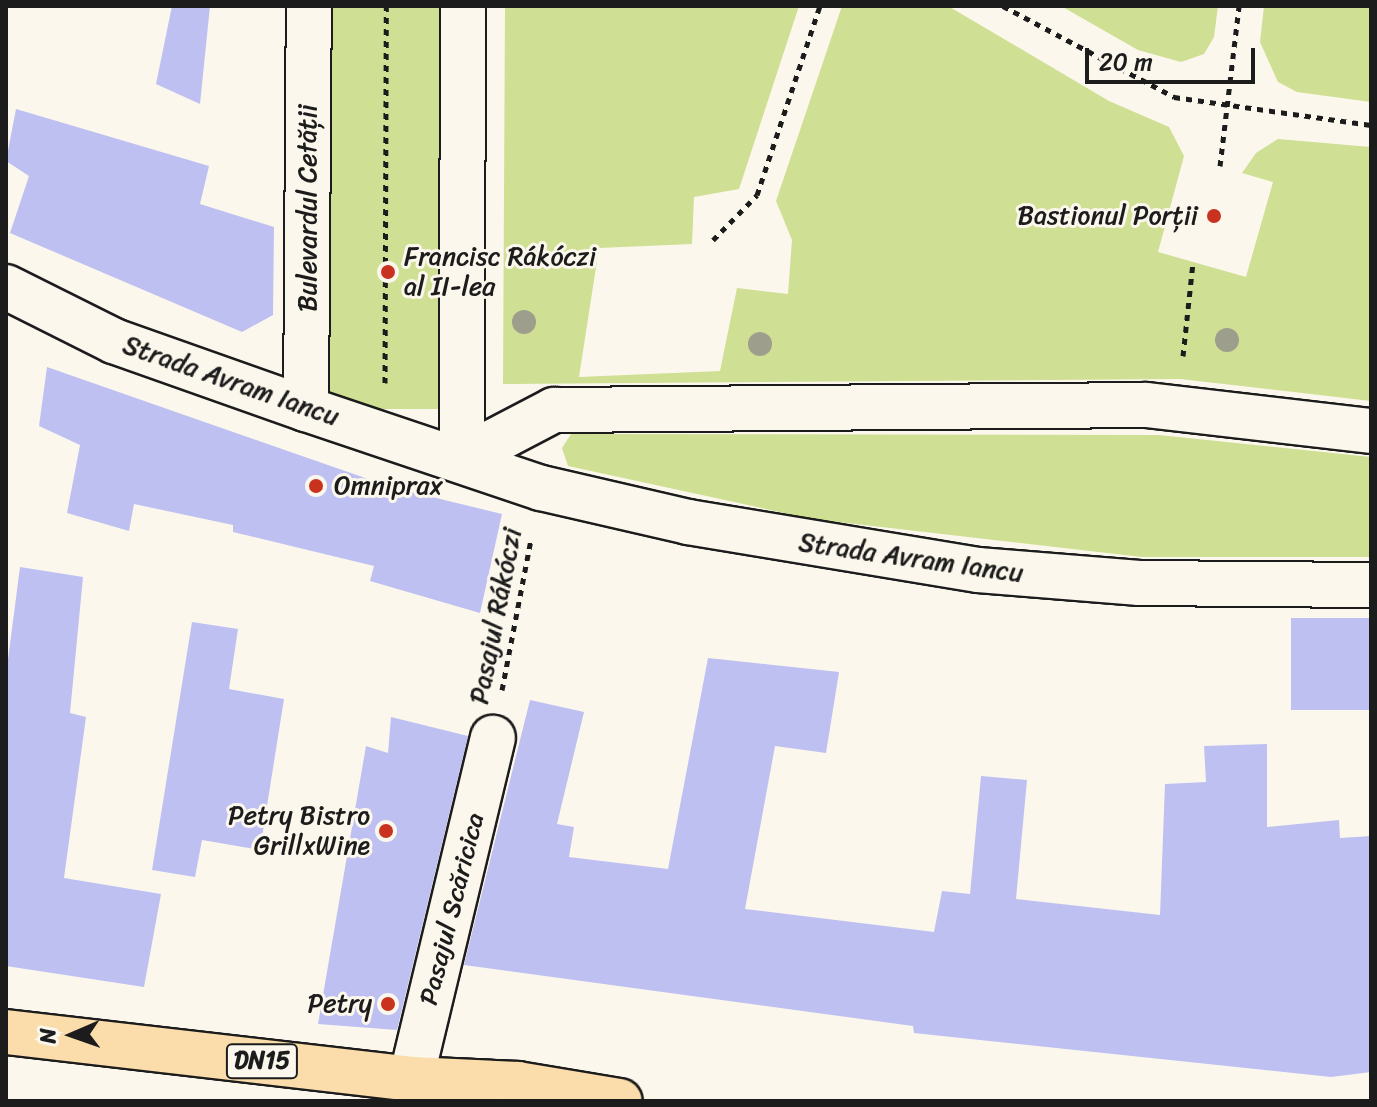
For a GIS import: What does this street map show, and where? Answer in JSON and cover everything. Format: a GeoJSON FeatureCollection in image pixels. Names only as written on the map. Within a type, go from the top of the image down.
{"type":"FeatureCollection","features":[{"type":"Feature","properties":{"kind":"main road","name":"DN15"},"geometry":{"type":"LineString","coordinates":[[6,1032],[513,1092],[620,1101]]}},
{"type":"Feature","properties":{"kind":"street","name":"Bulevardul Cetății"},"geometry":{"type":"LineString","coordinates":[[306,409],[309,6]]}},
{"type":"Feature","properties":{"kind":"street"},"geometry":{"type":"LineString","coordinates":[[463,6],[462,458],[554,410],[1177,409],[1371,431]]}},
{"type":"Feature","properties":{"kind":"street","name":"Strada Avram Iancu"},"geometry":{"type":"LineString","coordinates":[[6,287],[114,341],[306,409],[385,432],[541,488],[688,522],[978,570],[1139,583],[1371,585]]}},
{"type":"Feature","properties":{"kind":"street","name":"Pasajul Scăricica"},"geometry":{"type":"LineString","coordinates":[[411,1079],[493,738]]}},
{"type":"Feature","properties":{"kind":"path"},"geometry":{"type":"LineString","coordinates":[[385,432],[386,6]]}},
{"type":"Feature","properties":{"kind":"path"},"geometry":{"type":"LineString","coordinates":[[713,240],[757,195],[820,6]]}},
{"type":"Feature","properties":{"kind":"path"},"geometry":{"type":"LineString","coordinates":[[1003,6],[1126,78],[1174,97],[1371,125]]}},
{"type":"Feature","properties":{"kind":"path"},"geometry":{"type":"LineString","coordinates":[[1220,166],[1239,6]]}},
{"type":"Feature","properties":{"kind":"path"},"geometry":{"type":"LineString","coordinates":[[1177,409],[1193,262]]}},
{"type":"Feature","properties":{"kind":"path","name":"Pasajul Rákóczi"},"geometry":{"type":"LineString","coordinates":[[493,738],[533,532]]}},
{"type":"Feature","properties":{"kind":"green space"},"geometry":{"type":"Polygon","coordinates":[[[309,6],[463,6],[463,409],[309,409],[309,6]]]}},
{"type":"Feature","properties":{"kind":"green space"},"geometry":{"type":"Polygon","coordinates":[[[505,6],[799,6],[739,189],[694,197],[692,244],[599,248],[579,377],[720,371],[737,288],[788,294],[792,240],[776,201],[842,6],[948,6],[1109,101],[1169,127],[1184,156],[1158,252],[1246,277],[1273,182],[1242,173],[1256,153],[1278,139],[1371,147],[1371,401],[1180,379],[503,384],[505,6]]]}},
{"type":"Feature","properties":{"kind":"green space"},"geometry":{"type":"Polygon","coordinates":[[[1061,6],[1218,6],[1214,37],[1204,54],[1181,62],[1138,50],[1061,6]]]}},
{"type":"Feature","properties":{"kind":"green space"},"geometry":{"type":"Polygon","coordinates":[[[1264,6],[1371,6],[1371,102],[1297,92],[1278,82],[1260,42],[1264,6]]]}},
{"type":"Feature","properties":{"kind":"green space"},"geometry":{"type":"Polygon","coordinates":[[[571,434],[1159,435],[1371,457],[1371,557],[1142,557],[812,519],[568,466],[562,448],[571,434]]]}},
{"type":"Feature","properties":{"kind":"building"},"geometry":{"type":"Polygon","coordinates":[[[172,6],[210,6],[200,104],[156,84],[172,6]]]}},
{"type":"Feature","properties":{"kind":"building"},"geometry":{"type":"Polygon","coordinates":[[[16,109],[209,166],[200,204],[274,227],[273,315],[242,332],[10,233],[29,176],[6,161],[16,109]]]}},
{"type":"Feature","properties":{"kind":"building"},"geometry":{"type":"Polygon","coordinates":[[[47,367],[391,487],[502,514],[480,613],[370,581],[374,566],[233,532],[233,525],[134,504],[129,531],[67,513],[80,445],[39,426],[47,367]]]}},
{"type":"Feature","properties":{"kind":"building"},"geometry":{"type":"Polygon","coordinates":[[[20,567],[83,577],[70,713],[86,717],[64,878],[161,894],[144,987],[6,966],[6,675],[20,567]]]}},
{"type":"Feature","properties":{"kind":"building"},"geometry":{"type":"Polygon","coordinates":[[[1291,618],[1371,618],[1371,710],[1291,710],[1291,618]]]}},
{"type":"Feature","properties":{"kind":"building"},"geometry":{"type":"Polygon","coordinates":[[[192,622],[238,629],[229,689],[284,699],[260,850],[202,840],[195,877],[152,870],[192,622]]]}},
{"type":"Feature","properties":{"kind":"building"},"geometry":{"type":"Polygon","coordinates":[[[708,658],[839,672],[826,753],[775,746],[745,909],[934,932],[942,891],[970,894],[981,776],[1027,780],[1016,899],[1160,915],[1165,784],[1206,782],[1204,746],[1267,744],[1267,827],[1339,820],[1340,838],[1371,836],[1371,1072],[1331,1077],[914,1033],[913,1026],[464,965],[530,700],[584,712],[557,824],[574,827],[569,857],[668,869],[708,658]]]}},
{"type":"Feature","properties":{"kind":"building"},"geometry":{"type":"Polygon","coordinates":[[[391,717],[468,736],[397,1030],[318,1024],[366,746],[388,753],[391,717]]]}},
{"type":"Feature","properties":{"kind":"place","name":"Bastionul Porții"},"geometry":{"type":"Point","coordinates":[1214,216]}},
{"type":"Feature","properties":{"kind":"place","name":"Francisc Rákóczi al II-lea"},"geometry":{"type":"Point","coordinates":[388,272]}},
{"type":"Feature","properties":{"kind":"place","name":"Omniprax"},"geometry":{"type":"Point","coordinates":[316,486]}},
{"type":"Feature","properties":{"kind":"place","name":"Petry Bistro GrillxWine"},"geometry":{"type":"Point","coordinates":[386,831]}},
{"type":"Feature","properties":{"kind":"place","name":"Petry"},"geometry":{"type":"Point","coordinates":[388,1004]}}]}
